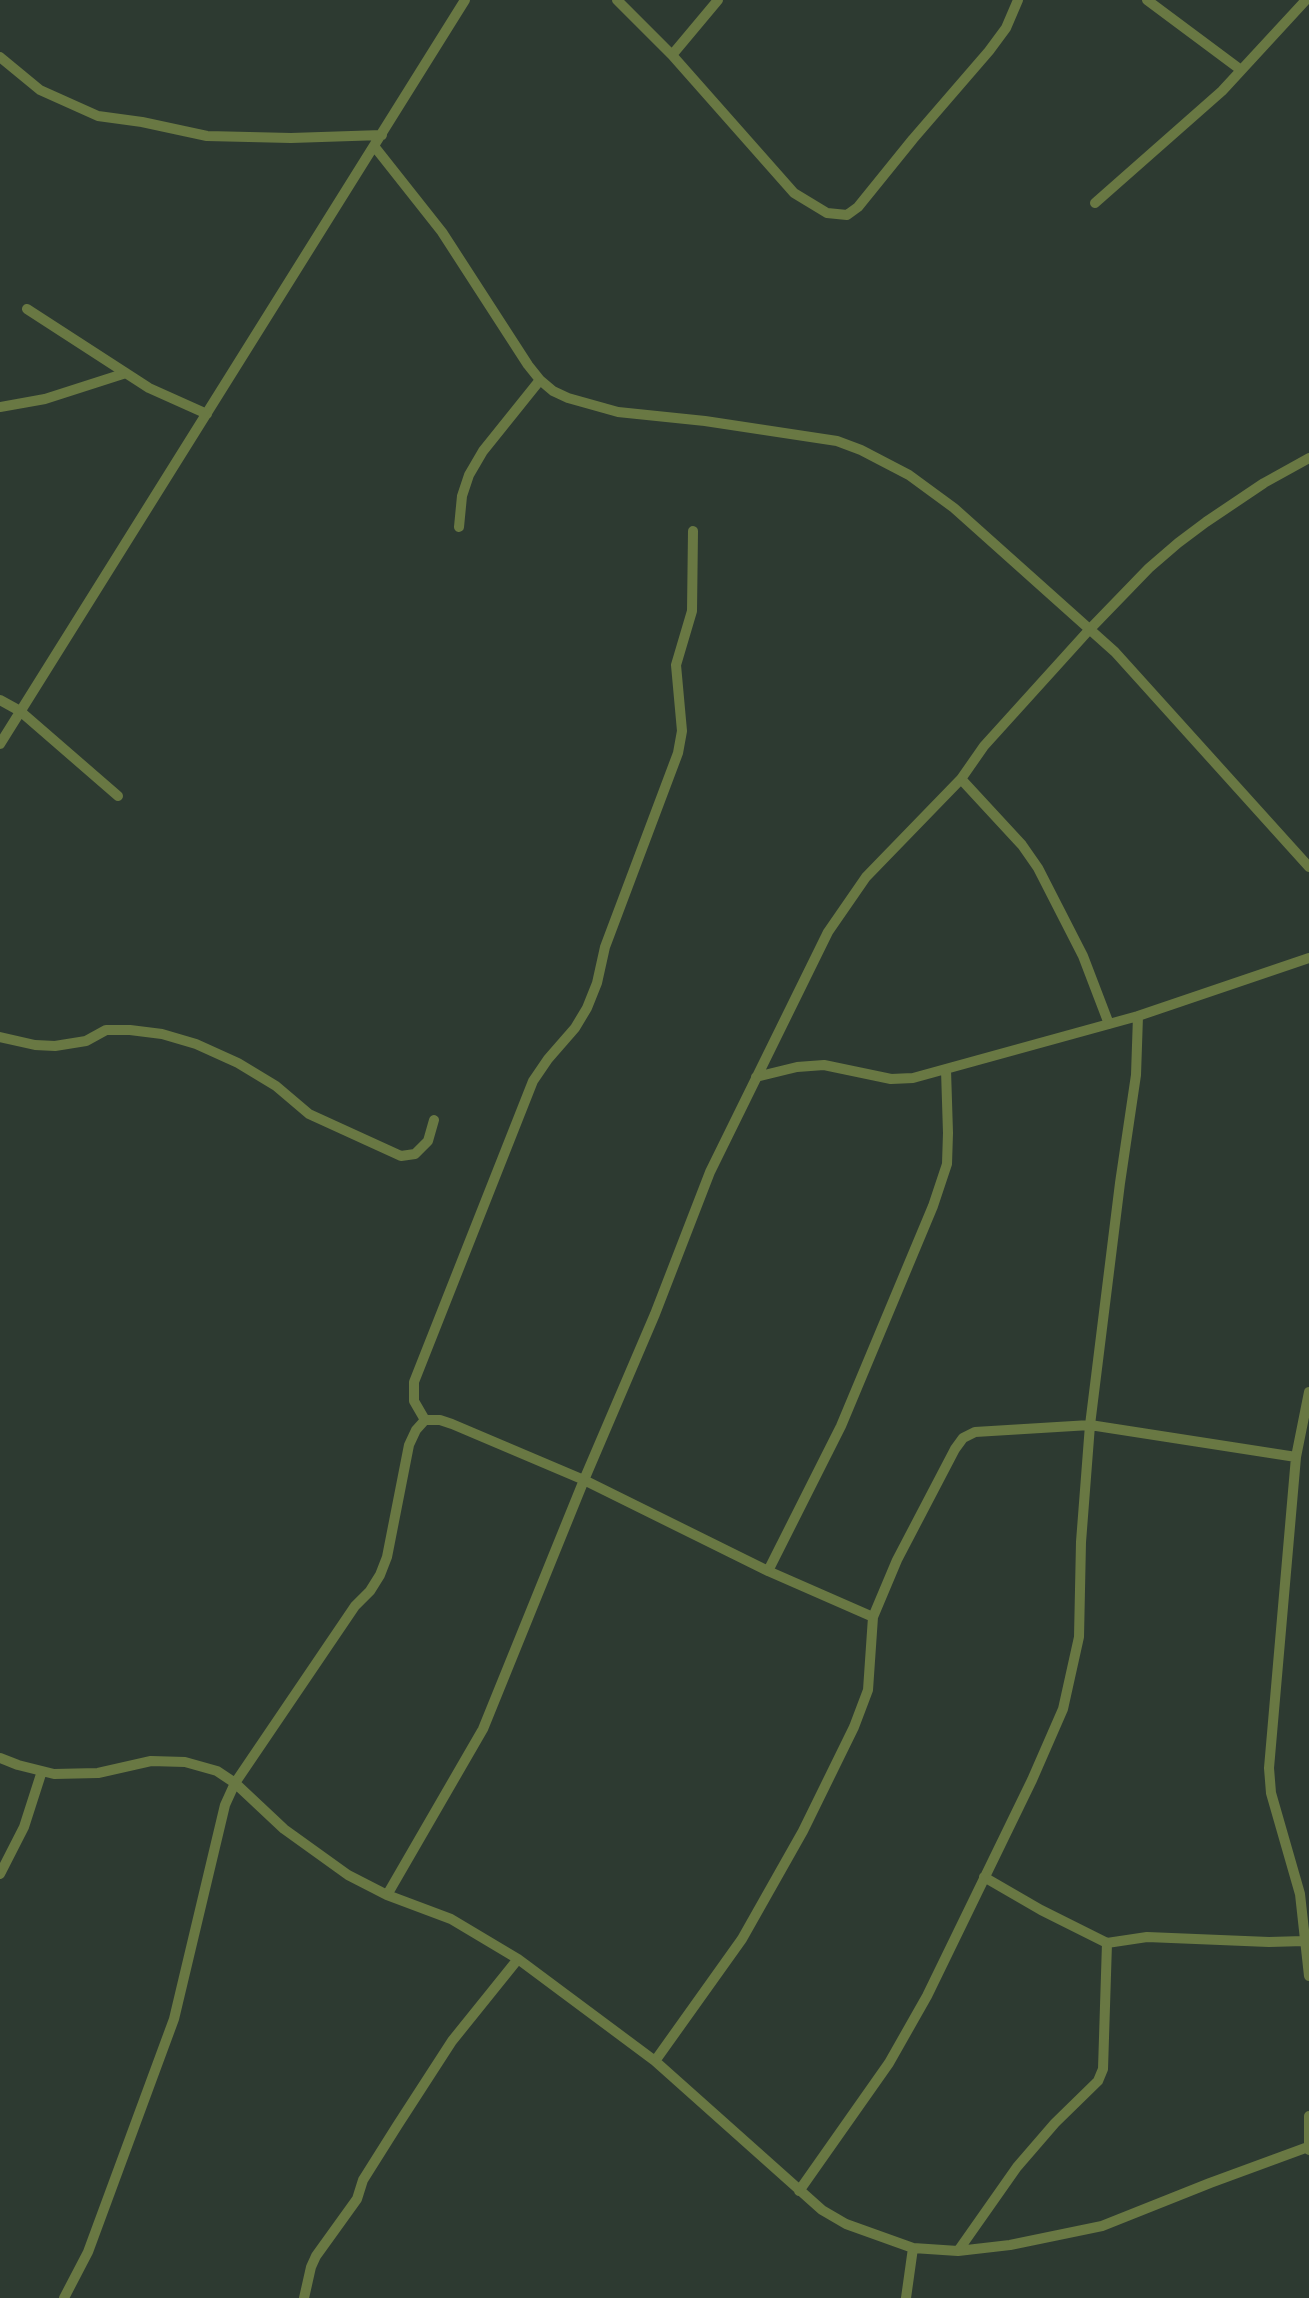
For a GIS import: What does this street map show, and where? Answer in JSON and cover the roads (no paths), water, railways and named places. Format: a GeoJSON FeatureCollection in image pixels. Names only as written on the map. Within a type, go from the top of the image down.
{"type":"FeatureCollection","features":[{"type":"Feature","properties":{"kind":"street"},"geometry":{"type":"LineString","coordinates":[[0,744],[465,0]]}},
{"type":"Feature","properties":{"kind":"street"},"geometry":{"type":"LineString","coordinates":[[617,0],[672,55],[794,193],[827,213],[846,215],[858,207],[913,139],[989,51],[1006,28],[1018,0]]}},
{"type":"Feature","properties":{"kind":"street"},"geometry":{"type":"LineString","coordinates":[[672,55],[718,0]]}},
{"type":"Feature","properties":{"kind":"street"},"geometry":{"type":"LineString","coordinates":[[1147,0],[1241,70]]}},
{"type":"Feature","properties":{"kind":"street"},"geometry":{"type":"LineString","coordinates":[[1095,203],[1196,115],[1306,0]]}},
{"type":"Feature","properties":{"kind":"street"},"geometry":{"type":"LineString","coordinates":[[0,57],[40,90],[79,109],[105,117],[142,122],[207,136],[292,138],[382,135]]}},
{"type":"Feature","properties":{"kind":"street"},"geometry":{"type":"LineString","coordinates":[[374,146],[442,232],[528,364],[540,380],[553,391],[568,398],[618,412],[705,421],[837,441],[861,450],[909,475],[954,508],[1115,652],[1309,867]]}},
{"type":"Feature","properties":{"kind":"street"},"geometry":{"type":"LineString","coordinates":[[27,309],[149,388],[207,414]]}},
{"type":"Feature","properties":{"kind":"street"},"geometry":{"type":"LineString","coordinates":[[0,407],[46,399],[126,373]]}},
{"type":"Feature","properties":{"kind":"street"},"geometry":{"type":"LineString","coordinates":[[459,527],[462,496],[469,475],[483,450],[540,380]]}},
{"type":"Feature","properties":{"kind":"street"},"geometry":{"type":"LineString","coordinates":[[387,1895],[483,1729],[584,1480],[655,1314],[710,1172],[828,932],[844,907],[866,877],[961,779],[984,746],[1089,630],[1150,568],[1178,543],[1264,483],[1309,458]]}},
{"type":"Feature","properties":{"kind":"street"},"geometry":{"type":"LineString","coordinates":[[425,1420],[414,1401],[414,1382],[533,1081],[548,1059],[575,1028],[587,1008],[597,983],[605,947],[678,753],[682,724],[676,686],[676,665],[692,610],[693,531]]}},
{"type":"Feature","properties":{"kind":"street"},"geometry":{"type":"LineString","coordinates":[[0,700],[20,711],[118,796]]}},
{"type":"Feature","properties":{"kind":"street"},"geometry":{"type":"LineString","coordinates":[[961,779],[1022,846],[1038,868],[1084,956],[1109,1024]]}},
{"type":"Feature","properties":{"kind":"street"},"geometry":{"type":"LineString","coordinates":[[756,1077],[797,1067],[824,1065],[891,1079],[912,1078],[1138,1016],[1309,958]]}},
{"type":"Feature","properties":{"kind":"street"},"geometry":{"type":"LineString","coordinates":[[799,2191],[889,2063],[927,1996],[1063,1709],[1079,1637],[1081,1542],[1090,1425],[1120,1183],[1136,1075],[1138,1016]]}},
{"type":"Feature","properties":{"kind":"street"},"geometry":{"type":"LineString","coordinates":[[0,1037],[34,1045],[55,1046],[86,1041],[106,1030],[130,1030],[162,1034],[196,1044],[238,1063],[276,1086],[309,1114],[401,1156],[415,1154],[428,1141],[434,1120]]}},
{"type":"Feature","properties":{"kind":"street"},"geometry":{"type":"LineString","coordinates":[[768,1571],[841,1426],[933,1206],[947,1164],[946,1070]]}},
{"type":"Feature","properties":{"kind":"street"},"geometry":{"type":"LineString","coordinates":[[1309,1392],[1296,1457],[1269,1768],[1271,1793],[1300,1894],[1305,1920],[1304,1941],[1309,1976]]}},
{"type":"Feature","properties":{"kind":"street"},"geometry":{"type":"LineString","coordinates":[[64,2298],[88,2252],[174,2019],[225,1805],[236,1783],[355,1606],[370,1590],[380,1574],[386,1557],[409,1445],[416,1430],[425,1420],[440,1420],[452,1424],[584,1480],[768,1571],[873,1617]]}},
{"type":"Feature","properties":{"kind":"street"},"geometry":{"type":"LineString","coordinates":[[655,2061],[742,1939],[803,1831],[854,1727],[868,1690],[873,1649],[873,1617],[897,1560],[955,1449],[963,1438],[975,1432],[1090,1425],[1296,1457]]}},
{"type":"Feature","properties":{"kind":"street"},"geometry":{"type":"LineString","coordinates":[[0,1758],[54,1774],[98,1773],[151,1761],[185,1762],[217,1771],[236,1783],[284,1829],[348,1875],[387,1895],[451,1920],[518,1959],[655,2061],[822,2210],[846,2224],[913,2248],[958,2250],[1010,2245],[1102,2226],[1210,2183],[1308,2149],[1309,2116]]}},
{"type":"Feature","properties":{"kind":"street"},"geometry":{"type":"LineString","coordinates":[[0,1874],[24,1827],[42,1771]]}},
{"type":"Feature","properties":{"kind":"street"},"geometry":{"type":"LineString","coordinates":[[984,1877],[1041,1910],[1107,1943],[1147,1938],[1269,1942],[1304,1941]]}},
{"type":"Feature","properties":{"kind":"street"},"geometry":{"type":"LineString","coordinates":[[958,2250],[1017,2167],[1054,2123],[1098,2081],[1103,2069],[1107,1943]]}},
{"type":"Feature","properties":{"kind":"street"},"geometry":{"type":"LineString","coordinates":[[304,2298],[311,2267],[316,2256],[357,2199],[363,2180],[392,2134],[452,2041],[518,1959]]}},
{"type":"Feature","properties":{"kind":"street"},"geometry":{"type":"LineString","coordinates":[[906,2298],[913,2248]]}}]}
